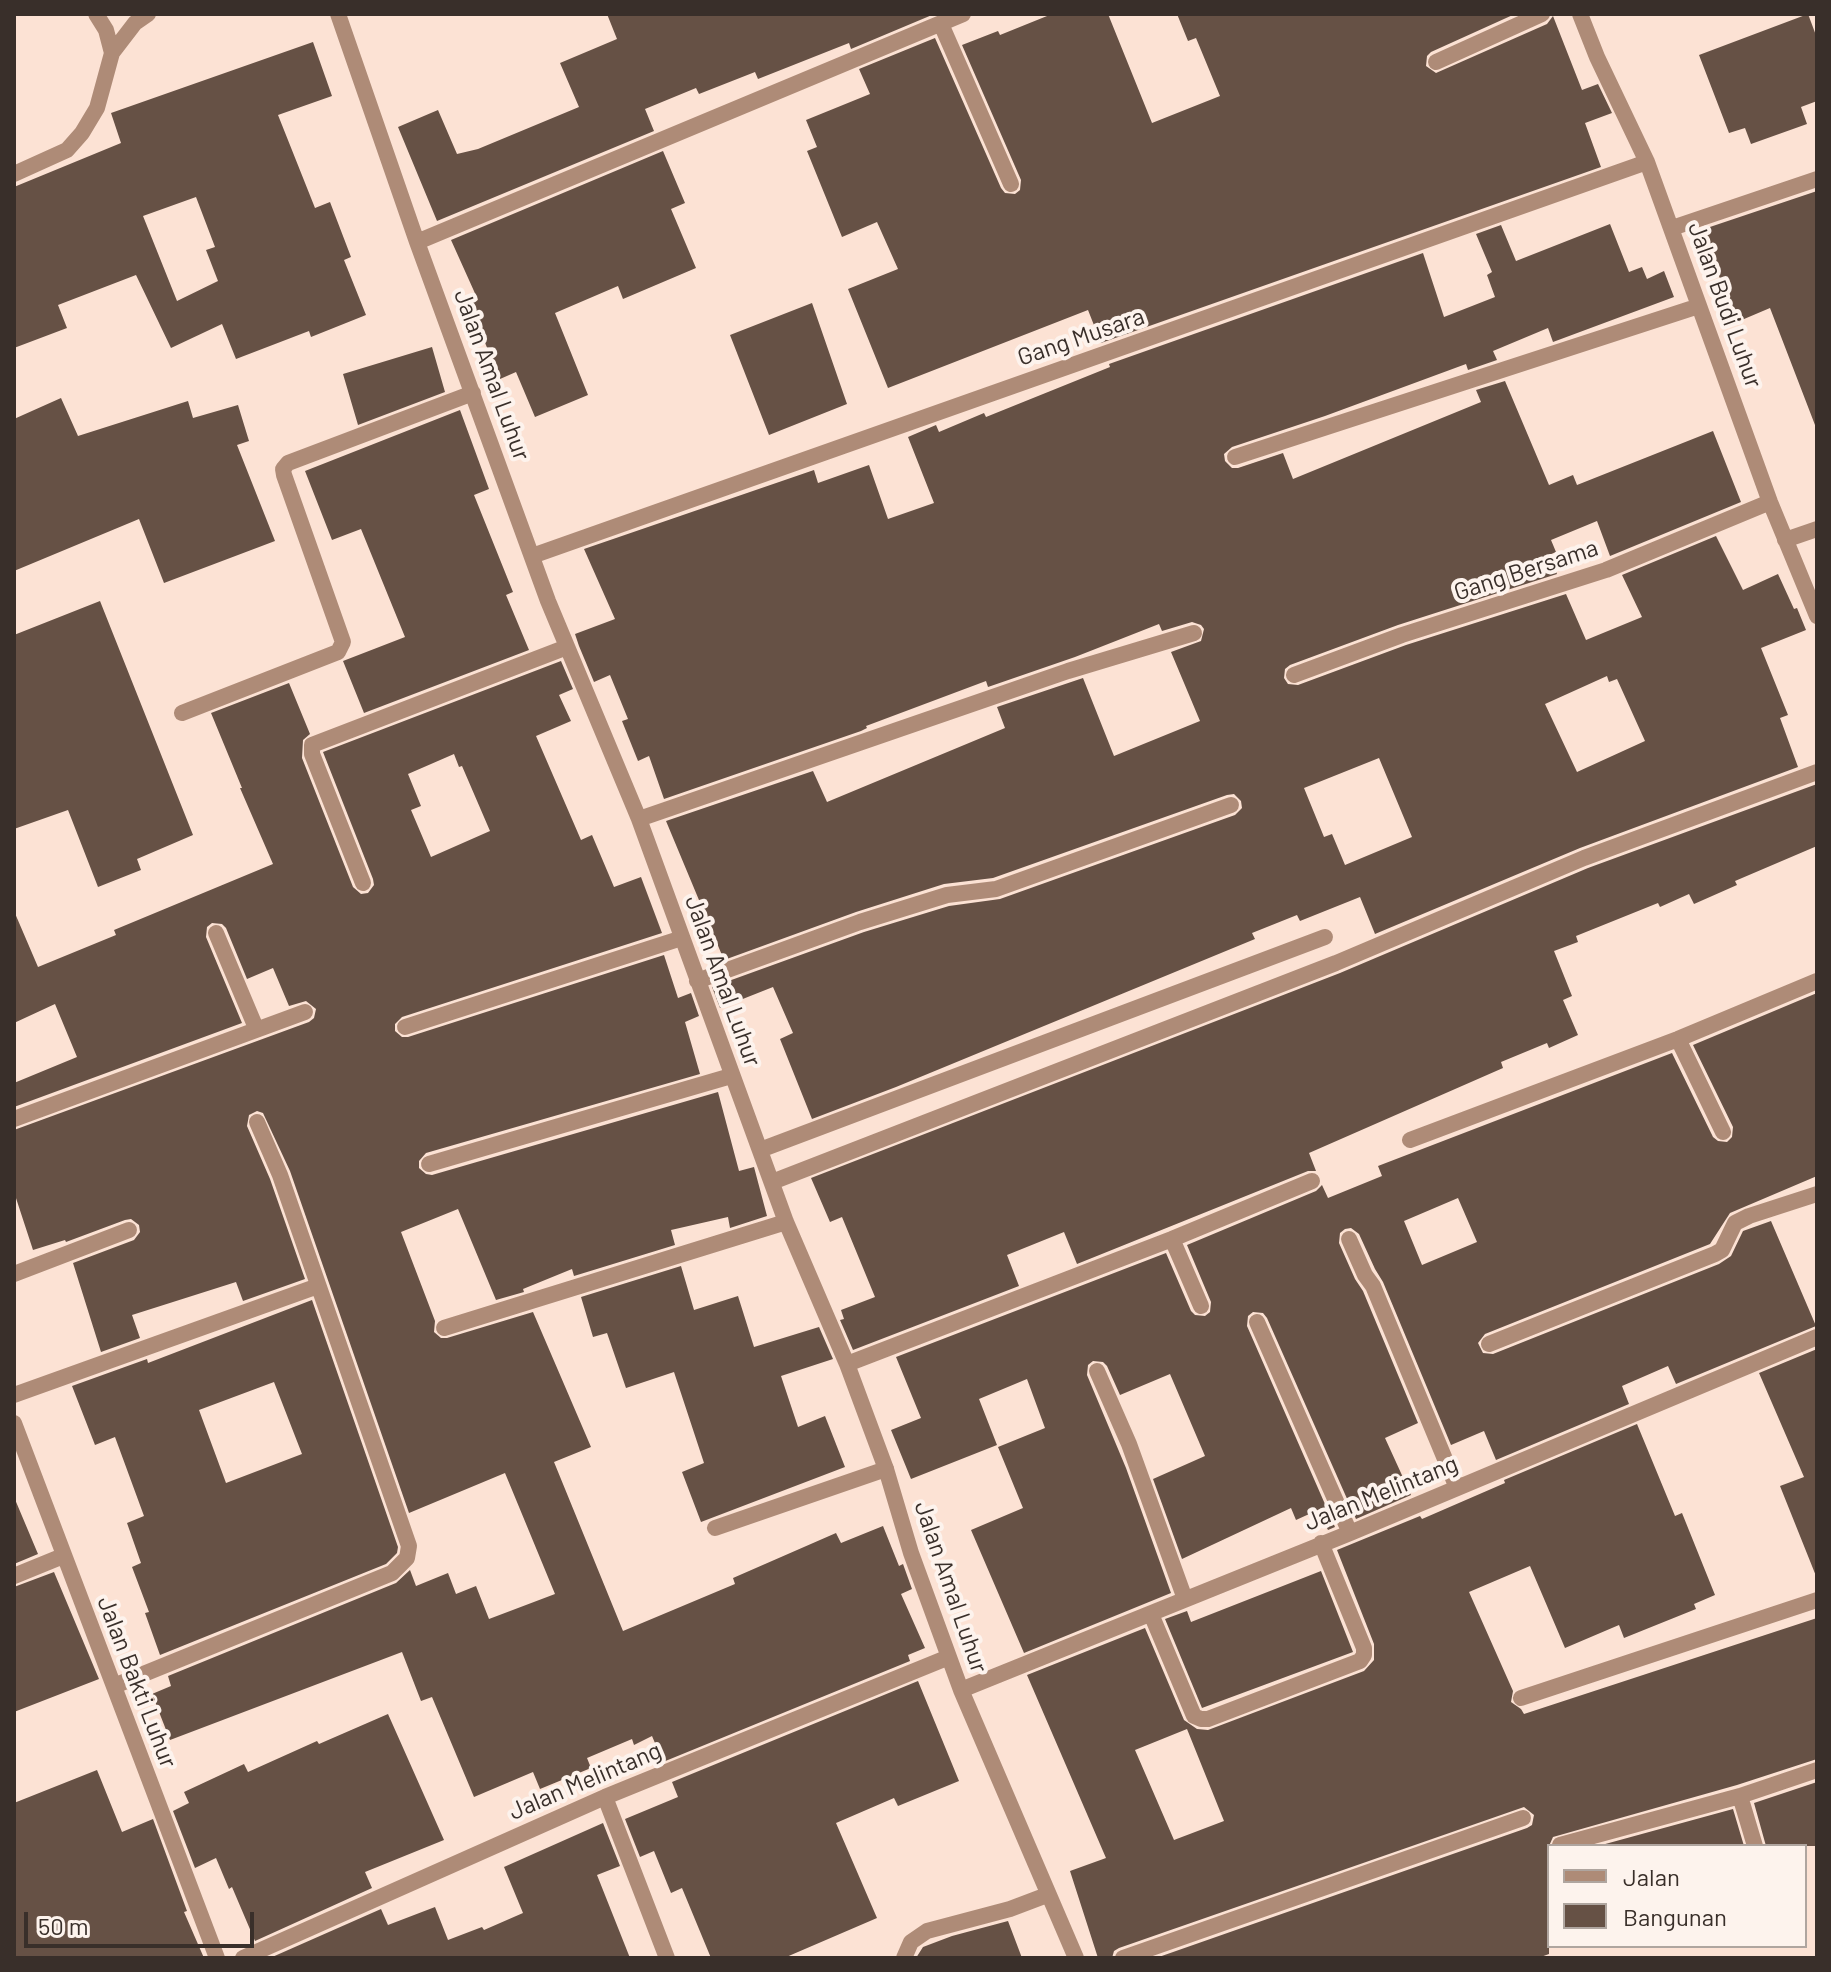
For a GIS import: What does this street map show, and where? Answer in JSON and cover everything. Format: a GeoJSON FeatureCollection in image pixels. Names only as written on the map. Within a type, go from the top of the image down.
{"type":"FeatureCollection","features":[{"type":"Feature","properties":{"kind":"street"},"geometry":{"type":"LineString","coordinates":[[96,14],[106,30],[112,53]]}},
{"type":"Feature","properties":{"kind":"street"},"geometry":{"type":"LineString","coordinates":[[14,174],[67,150],[82,133],[97,108],[112,53],[135,23],[148,14]]}},
{"type":"Feature","properties":{"kind":"street","name":"Jalan Amal Luhur"},"geometry":{"type":"LineString","coordinates":[[338,14],[417,242],[532,556],[639,819],[786,1222],[847,1364],[961,1690],[1076,1958]]}},
{"type":"Feature","properties":{"kind":"street"},"geometry":{"type":"LineString","coordinates":[[417,242],[963,14]]}},
{"type":"Feature","properties":{"kind":"street"},"geometry":{"type":"LineString","coordinates":[[1436,62],[1542,14]]}},
{"type":"Feature","properties":{"kind":"street","name":"Jalan Budi Luhur"},"geometry":{"type":"LineString","coordinates":[[1580,14],[1647,162],[1770,502],[1817,616]]}},
{"type":"Feature","properties":{"kind":"street"},"geometry":{"type":"LineString","coordinates":[[941,24],[1011,184]]}},
{"type":"Feature","properties":{"kind":"street","name":"Gang Musara"},"geometry":{"type":"LineString","coordinates":[[532,556],[1647,162]]}},
{"type":"Feature","properties":{"kind":"street"},"geometry":{"type":"LineString","coordinates":[[1672,228],[1817,179]]}},
{"type":"Feature","properties":{"kind":"street"},"geometry":{"type":"LineString","coordinates":[[1235,457],[1699,306]]}},
{"type":"Feature","properties":{"kind":"street"},"geometry":{"type":"LineString","coordinates":[[182,713],[338,652],[343,642],[284,475],[283,469],[288,463],[473,393]]}},
{"type":"Feature","properties":{"kind":"street","name":"Gang Bersama"},"geometry":{"type":"LineString","coordinates":[[1294,675],[1402,635],[1606,570],[1710,524],[1770,502]]}},
{"type":"Feature","properties":{"kind":"street"},"geometry":{"type":"LineString","coordinates":[[1785,540],[1817,529]]}},
{"type":"Feature","properties":{"kind":"street"},"geometry":{"type":"LineString","coordinates":[[639,819],[1068,671],[1194,633]]}},
{"type":"Feature","properties":{"kind":"street"},"geometry":{"type":"LineString","coordinates":[[363,883],[312,754],[312,745],[567,647]]}},
{"type":"Feature","properties":{"kind":"street"},"geometry":{"type":"LineString","coordinates":[[772,1182],[1336,963],[1584,858],[1817,772]]}},
{"type":"Feature","properties":{"kind":"street"},"geometry":{"type":"LineString","coordinates":[[697,981],[860,922],[932,900],[996,889],[1231,805]]}},
{"type":"Feature","properties":{"kind":"street"},"geometry":{"type":"LineString","coordinates":[[216,933],[256,1028]]}},
{"type":"Feature","properties":{"kind":"street"},"geometry":{"type":"LineString","coordinates":[[760,1150],[1325,937]]}},
{"type":"Feature","properties":{"kind":"street"},"geometry":{"type":"LineString","coordinates":[[405,1027],[682,938]]}},
{"type":"Feature","properties":{"kind":"street"},"geometry":{"type":"LineString","coordinates":[[1410,1140],[1678,1039],[1817,981]]}},
{"type":"Feature","properties":{"kind":"street"},"geometry":{"type":"LineString","coordinates":[[14,1119],[305,1012]]}},
{"type":"Feature","properties":{"kind":"street"},"geometry":{"type":"LineString","coordinates":[[1678,1039],[1723,1132]]}},
{"type":"Feature","properties":{"kind":"street"},"geometry":{"type":"LineString","coordinates":[[429,1164],[731,1076]]}},
{"type":"Feature","properties":{"kind":"street"},"geometry":{"type":"LineString","coordinates":[[114,1686],[392,1573],[407,1558],[409,1546],[280,1175],[257,1122]]}},
{"type":"Feature","properties":{"kind":"street"},"geometry":{"type":"LineString","coordinates":[[847,1364],[1172,1239],[1312,1181]]}},
{"type":"Feature","properties":{"kind":"street"},"geometry":{"type":"LineString","coordinates":[[1489,1344],[1715,1254],[1722,1250],[1735,1223],[1817,1194]]}},
{"type":"Feature","properties":{"kind":"street"},"geometry":{"type":"LineString","coordinates":[[444,1328],[786,1222]]}},
{"type":"Feature","properties":{"kind":"street"},"geometry":{"type":"LineString","coordinates":[[14,1274],[129,1230]]}},
{"type":"Feature","properties":{"kind":"street"},"geometry":{"type":"LineString","coordinates":[[1172,1239],[1201,1306]]}},
{"type":"Feature","properties":{"kind":"street"},"geometry":{"type":"LineString","coordinates":[[1349,1239],[1371,1282],[1457,1488]]}},
{"type":"Feature","properties":{"kind":"street"},"geometry":{"type":"LineString","coordinates":[[14,1395],[318,1286]]}},
{"type":"Feature","properties":{"kind":"street"},"geometry":{"type":"LineString","coordinates":[[1257,1322],[1350,1533]]}},
{"type":"Feature","properties":{"kind":"street","name":"Jalan Melintang"},"geometry":{"type":"LineString","coordinates":[[961,1690],[1350,1533],[1817,1337]]}},
{"type":"Feature","properties":{"kind":"street"},"geometry":{"type":"LineString","coordinates":[[1097,1371],[1129,1444],[1185,1599]]}},
{"type":"Feature","properties":{"kind":"street","name":"Jalan Bakti Luhur"},"geometry":{"type":"LineString","coordinates":[[14,1423],[217,1958]]}},
{"type":"Feature","properties":{"kind":"street"},"geometry":{"type":"LineString","coordinates":[[715,1528],[886,1469]]}},
{"type":"Feature","properties":{"kind":"street"},"geometry":{"type":"LineString","coordinates":[[1151,1614],[1194,1716],[1201,1719],[1360,1661],[1364,1648],[1321,1543]]}},
{"type":"Feature","properties":{"kind":"street"},"geometry":{"type":"LineString","coordinates":[[14,1576],[63,1556]]}},
{"type":"Feature","properties":{"kind":"street"},"geometry":{"type":"LineString","coordinates":[[1521,1698],[1817,1600]]}},
{"type":"Feature","properties":{"kind":"street","name":"Jalan Melintang"},"geometry":{"type":"LineString","coordinates":[[243,1958],[605,1797],[949,1657]]}},
{"type":"Feature","properties":{"kind":"street"},"geometry":{"type":"LineString","coordinates":[[1564,1844],[1740,1796],[1817,1770]]}},
{"type":"Feature","properties":{"kind":"street"},"geometry":{"type":"LineString","coordinates":[[1740,1796],[1754,1844]]}},
{"type":"Feature","properties":{"kind":"street"},"geometry":{"type":"LineString","coordinates":[[605,1797],[667,1958]]}},
{"type":"Feature","properties":{"kind":"street"},"geometry":{"type":"LineString","coordinates":[[1123,1958],[1523,1818]]}},
{"type":"Feature","properties":{"kind":"street"},"geometry":{"type":"LineString","coordinates":[[904,1958],[911,1942],[927,1931],[1047,1895]]}},
{"type":"Feature","properties":{"kind":"building"},"geometry":{"type":"Polygon","coordinates":[[[607,14],[932,15],[851,49],[849,43],[758,79],[755,72],[699,94],[696,88],[645,109],[654,131],[437,221],[398,127],[438,110],[457,154],[478,149],[579,107],[560,63],[617,39],[607,14]]]}},
{"type":"Feature","properties":{"kind":"building"},"geometry":{"type":"Polygon","coordinates":[[[1052,14],[1108,14],[1152,123],[1220,96],[1196,38],[1188,41],[1177,14],[1515,14],[1431,52],[1427,56],[1426,66],[1436,73],[1547,24],[1553,16],[1582,90],[1598,84],[1612,113],[1585,123],[1601,167],[1101,343],[1088,310],[888,388],[848,289],[898,269],[877,222],[842,237],[807,151],[817,147],[806,120],[870,94],[859,69],[935,38],[1001,188],[1005,193],[1015,194],[1020,190],[1021,180],[962,45],[998,31],[1000,35],[1052,14]]]}},
{"type":"Feature","properties":{"kind":"building"},"geometry":{"type":"Polygon","coordinates":[[[1808,14],[1817,38],[1817,101],[1801,107],[1807,124],[1751,144],[1745,128],[1729,133],[1699,55],[1808,14]]]}},
{"type":"Feature","properties":{"kind":"building"},"geometry":{"type":"Polygon","coordinates":[[[313,42],[332,96],[278,115],[315,208],[330,202],[351,257],[344,260],[366,315],[311,337],[309,331],[236,359],[222,324],[171,348],[136,275],[58,305],[67,328],[14,348],[14,187],[121,143],[111,113],[313,42]],[[196,197],[143,216],[177,301],[218,281],[206,250],[215,247],[196,197]]]}},
{"type":"Feature","properties":{"kind":"building"},"geometry":{"type":"Polygon","coordinates":[[[663,151],[685,203],[671,209],[696,268],[623,299],[618,286],[555,313],[588,395],[535,417],[516,372],[500,379],[469,304],[478,300],[451,240],[663,151]]]}},
{"type":"Feature","properties":{"kind":"building"},"geometry":{"type":"Polygon","coordinates":[[[1817,191],[1815,425],[1770,308],[1737,322],[1701,230],[1817,191]]]}},
{"type":"Feature","properties":{"kind":"building"},"geometry":{"type":"Polygon","coordinates":[[[1610,224],[1629,272],[1642,267],[1647,279],[1664,271],[1674,297],[1553,342],[1548,328],[1493,351],[1497,360],[1468,370],[1466,364],[1232,447],[1224,454],[1225,461],[1232,468],[1238,468],[1283,453],[1293,479],[1481,402],[1476,390],[1505,381],[1549,485],[1573,475],[1577,485],[1713,431],[1741,502],[1610,556],[1597,521],[1551,540],[1556,552],[1549,555],[1557,574],[1398,625],[1290,665],[1285,669],[1284,678],[1288,684],[1298,685],[1406,645],[1566,594],[1586,640],[1642,617],[1622,575],[1716,536],[1743,590],[1778,574],[1806,630],[1761,648],[1788,715],[1780,718],[1798,767],[1580,848],[1375,934],[1360,897],[1300,921],[1297,915],[1252,933],[1255,939],[812,1119],[780,1039],[793,1033],[773,987],[720,1008],[712,987],[864,932],[949,906],[1000,899],[1235,815],[1242,808],[1241,801],[1234,794],[1227,795],[993,878],[944,884],[724,960],[666,821],[813,771],[827,802],[1005,728],[997,707],[1083,678],[1114,756],[1200,721],[1171,652],[1201,641],[1204,629],[1192,622],[1162,631],[1159,624],[988,687],[986,681],[866,726],[861,731],[664,799],[649,756],[638,761],[622,721],[628,719],[610,675],[594,682],[575,634],[615,619],[584,549],[814,470],[818,483],[869,465],[888,519],[934,503],[908,437],[936,425],[939,432],[984,413],[986,417],[1110,367],[1109,364],[1423,253],[1444,317],[1495,297],[1487,275],[1492,272],[1476,234],[1501,225],[1516,261],[1610,224]],[[1607,676],[1545,704],[1577,772],[1645,741],[1617,679],[1609,682],[1607,676]],[[1379,758],[1304,788],[1324,837],[1332,834],[1345,865],[1412,837],[1379,758]]]}},
{"type":"Feature","properties":{"kind":"building"},"geometry":{"type":"Polygon","coordinates":[[[812,303],[847,404],[769,435],[730,335],[812,303]]]}},
{"type":"Feature","properties":{"kind":"building"},"geometry":{"type":"Polygon","coordinates":[[[432,347],[445,392],[358,425],[343,374],[432,347]]]}},
{"type":"Feature","properties":{"kind":"building"},"geometry":{"type":"Polygon","coordinates":[[[61,398],[78,436],[188,401],[193,418],[238,405],[249,441],[237,445],[275,541],[164,583],[139,519],[14,571],[14,419],[61,398]]]}},
{"type":"Feature","properties":{"kind":"building"},"geometry":{"type":"Polygon","coordinates":[[[460,410],[489,489],[474,495],[513,592],[506,595],[529,650],[364,713],[343,661],[405,637],[361,529],[332,540],[305,471],[460,410]]]}},
{"type":"Feature","properties":{"kind":"building"},"geometry":{"type":"Polygon","coordinates":[[[100,601],[193,835],[137,859],[141,870],[98,887],[68,810],[14,829],[14,635],[100,601]]]}},
{"type":"Feature","properties":{"kind":"building"},"geometry":{"type":"Polygon","coordinates":[[[561,661],[573,689],[559,695],[571,721],[536,736],[581,840],[592,835],[614,887],[641,877],[662,933],[402,1017],[395,1024],[395,1031],[402,1037],[408,1037],[664,955],[678,998],[691,993],[699,1016],[685,1022],[700,1074],[426,1153],[419,1161],[419,1168],[432,1175],[718,1092],[739,1171],[754,1167],[767,1216],[730,1228],[728,1217],[671,1230],[675,1245],[574,1276],[572,1269],[523,1289],[524,1292],[496,1300],[458,1209],[401,1232],[435,1321],[434,1332],[441,1338],[447,1338],[533,1312],[591,1447],[554,1462],[623,1631],[735,1584],[733,1578],[836,1533],[841,1543],[883,1526],[912,1589],[901,1594],[925,1648],[908,1655],[910,1661],[663,1762],[652,1736],[634,1745],[632,1739],[587,1758],[591,1768],[540,1789],[533,1772],[474,1797],[432,1697],[421,1701],[402,1652],[170,1740],[152,1694],[171,1686],[168,1676],[396,1583],[410,1570],[416,1586],[448,1573],[456,1594],[476,1586],[489,1619],[555,1594],[505,1473],[409,1513],[290,1171],[263,1113],[257,1111],[249,1115],[247,1126],[270,1179],[305,1279],[243,1301],[236,1282],[132,1315],[140,1338],[101,1352],[73,1263],[134,1240],[140,1232],[139,1225],[131,1219],[125,1220],[66,1242],[33,1250],[14,1192],[14,1130],[309,1022],[314,1018],[316,1009],[306,1001],[289,1006],[273,968],[247,979],[226,928],[222,924],[212,923],[207,927],[206,937],[242,1023],[14,1107],[14,1083],[77,1057],[55,1004],[14,1023],[14,911],[38,967],[116,935],[114,930],[273,864],[211,713],[289,683],[310,734],[303,740],[302,758],[353,887],[361,894],[368,893],[374,885],[373,879],[323,752],[561,661]],[[454,754],[408,774],[421,806],[411,810],[431,857],[490,831],[462,766],[459,767],[454,754]]]}},
{"type":"Feature","properties":{"kind":"building"},"geometry":{"type":"Polygon","coordinates":[[[1817,784],[1817,846],[1735,881],[1737,885],[1694,904],[1689,894],[1660,907],[1658,903],[1576,936],[1578,942],[1554,951],[1572,996],[1563,1000],[1578,1035],[1549,1048],[1547,1043],[1501,1062],[1503,1068],[1309,1153],[1316,1171],[1308,1171],[1077,1264],[1064,1232],[1007,1255],[1019,1286],[853,1350],[840,1320],[844,1319],[841,1310],[875,1297],[842,1217],[830,1222],[811,1178],[1340,973],[1588,868],[1817,784]]]}},
{"type":"Feature","properties":{"kind":"building"},"geometry":{"type":"Polygon","coordinates":[[[1817,993],[1817,1176],[1730,1213],[1710,1244],[1485,1334],[1478,1343],[1483,1353],[1493,1354],[1719,1264],[1731,1256],[1743,1231],[1771,1221],[1816,1326],[1676,1384],[1668,1366],[1622,1386],[1629,1404],[1496,1460],[1484,1431],[1451,1445],[1383,1282],[1359,1234],[1351,1228],[1345,1229],[1340,1233],[1339,1243],[1363,1291],[1418,1423],[1385,1438],[1411,1495],[1356,1519],[1267,1318],[1263,1313],[1253,1312],[1248,1316],[1247,1326],[1335,1527],[1328,1530],[1318,1510],[1296,1520],[1291,1508],[1182,1559],[1153,1479],[1205,1456],[1170,1374],[1120,1395],[1107,1366],[1103,1362],[1093,1361],[1088,1365],[1087,1375],[1126,1468],[1171,1593],[1024,1653],[971,1530],[1023,1508],[998,1447],[1045,1428],[1027,1379],[979,1399],[997,1445],[911,1479],[891,1430],[921,1418],[896,1357],[1166,1253],[1191,1311],[1195,1315],[1205,1316],[1210,1312],[1211,1302],[1187,1245],[1316,1191],[1322,1185],[1328,1198],[1382,1176],[1378,1166],[1672,1053],[1713,1137],[1727,1142],[1732,1137],[1733,1127],[1693,1045],[1817,993]],[[1458,1198],[1404,1221],[1422,1265],[1477,1242],[1458,1198]]]}},
{"type":"Feature","properties":{"kind":"building"},"geometry":{"type":"Polygon","coordinates":[[[681,1266],[694,1310],[738,1296],[754,1347],[819,1327],[833,1359],[781,1376],[798,1427],[825,1416],[845,1467],[701,1522],[682,1472],[704,1463],[674,1372],[626,1388],[607,1333],[593,1337],[581,1297],[681,1266]]]}},
{"type":"Feature","properties":{"kind":"building"},"geometry":{"type":"Polygon","coordinates":[[[312,1300],[398,1547],[397,1553],[386,1564],[160,1655],[145,1613],[149,1612],[132,1567],[141,1563],[127,1523],[144,1516],[115,1437],[95,1445],[72,1386],[147,1359],[148,1363],[312,1300]],[[274,1382],[199,1410],[226,1483],[302,1454],[274,1382]]]}},
{"type":"Feature","properties":{"kind":"building"},"geometry":{"type":"Polygon","coordinates":[[[1817,1349],[1816,1576],[1780,1486],[1804,1477],[1759,1373],[1817,1349]]]}},
{"type":"Feature","properties":{"kind":"building"},"geometry":{"type":"Polygon","coordinates":[[[1637,1424],[1675,1516],[1682,1513],[1715,1595],[1694,1604],[1696,1609],[1624,1638],[1619,1625],[1565,1648],[1530,1566],[1469,1592],[1513,1691],[1511,1702],[1524,1714],[1817,1618],[1817,1759],[1553,1837],[1547,1844],[1549,1954],[1538,1958],[1156,1958],[1527,1828],[1532,1825],[1534,1815],[1524,1807],[1119,1948],[1112,1958],[1098,1958],[1070,1871],[1106,1858],[1027,1675],[1145,1628],[1184,1720],[1197,1729],[1208,1730],[1364,1671],[1374,1660],[1374,1644],[1337,1550],[1420,1516],[1422,1519],[1505,1483],[1504,1480],[1637,1424]],[[1187,1729],[1135,1750],[1174,1840],[1224,1821],[1187,1729]]]}},
{"type":"Feature","properties":{"kind":"building"},"geometry":{"type":"Polygon","coordinates":[[[14,1497],[38,1554],[14,1564],[14,1497]]]}},
{"type":"Feature","properties":{"kind":"building"},"geometry":{"type":"Polygon","coordinates":[[[1321,1571],[1353,1652],[1202,1708],[1165,1619],[1187,1611],[1191,1622],[1321,1571]]]}},
{"type":"Feature","properties":{"kind":"building"},"geometry":{"type":"Polygon","coordinates":[[[54,1572],[99,1679],[14,1712],[14,1587],[54,1572]]]}},
{"type":"Feature","properties":{"kind":"building"},"geometry":{"type":"Polygon","coordinates":[[[918,1681],[959,1781],[898,1806],[894,1798],[836,1823],[877,1918],[784,1958],[711,1958],[682,1888],[671,1893],[654,1851],[640,1857],[625,1819],[678,1797],[672,1782],[918,1681]]]}},
{"type":"Feature","properties":{"kind":"building"},"geometry":{"type":"Polygon","coordinates":[[[388,1714],[444,1840],[365,1872],[372,1888],[255,1941],[216,1858],[195,1868],[173,1811],[189,1803],[184,1792],[244,1764],[248,1772],[388,1714]]]}},
{"type":"Feature","properties":{"kind":"building"},"geometry":{"type":"Polygon","coordinates":[[[97,1770],[122,1832],[153,1819],[187,1911],[184,1912],[204,1958],[14,1958],[14,1803],[97,1770]]]}},
{"type":"Feature","properties":{"kind":"building"},"geometry":{"type":"Polygon","coordinates":[[[1817,1782],[1817,1846],[1765,1844],[1754,1803],[1817,1782]]]}},
{"type":"Feature","properties":{"kind":"building"},"geometry":{"type":"Polygon","coordinates":[[[1733,1809],[1743,1844],[1605,1844],[1733,1809]]]}},
{"type":"Feature","properties":{"kind":"building"},"geometry":{"type":"Polygon","coordinates":[[[603,1823],[620,1866],[597,1875],[630,1958],[270,1958],[381,1909],[388,1925],[435,1907],[448,1940],[482,1927],[484,1930],[523,1913],[504,1867],[603,1823]]]}},
{"type":"Feature","properties":{"kind":"building"},"geometry":{"type":"Polygon","coordinates":[[[1008,1921],[1022,1958],[916,1958],[923,1947],[1008,1921]]]}}]}
